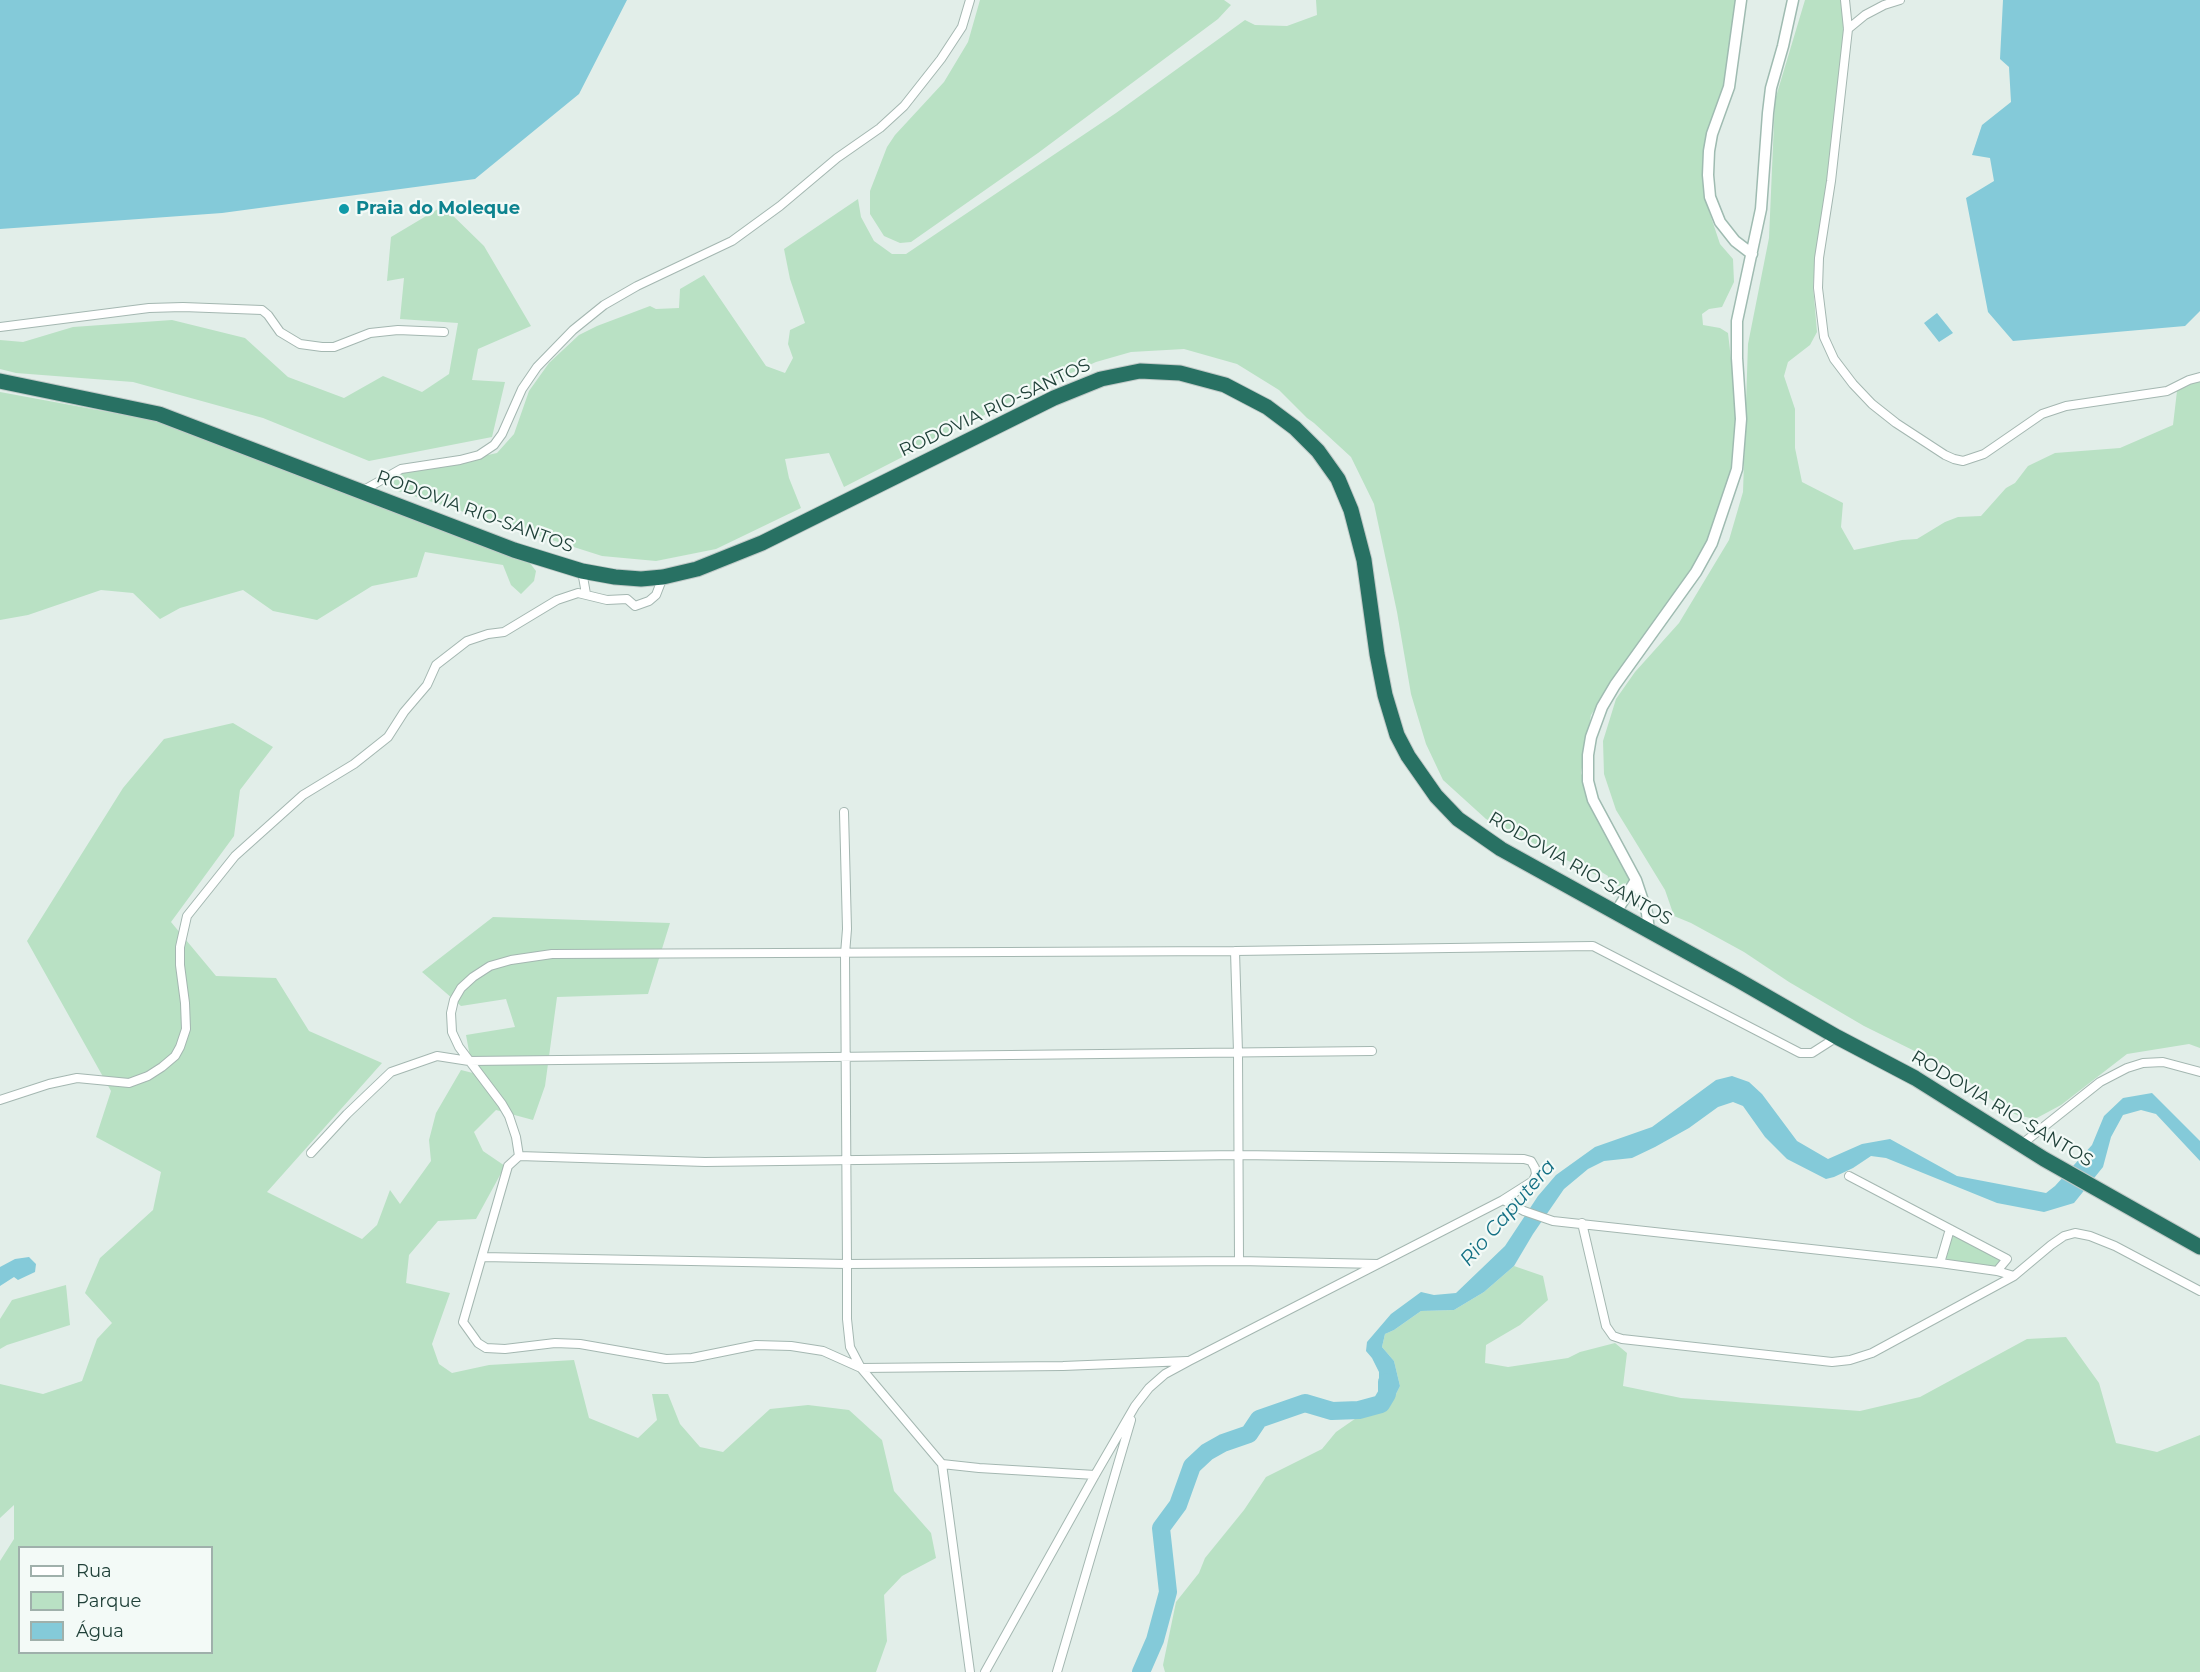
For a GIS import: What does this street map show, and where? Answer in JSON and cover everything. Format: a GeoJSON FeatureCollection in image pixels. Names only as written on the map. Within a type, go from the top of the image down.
{"type":"FeatureCollection","features":[{"type":"Feature","properties":{"kind":"highway","name":"RODOVIA RIO-SANTOS"},"geometry":{"type":"LineString","coordinates":[[0,381],[159,414],[514,550],[582,571],[641,579],[663,577],[697,569],[762,543],[1054,398],[1101,379],[1140,371],[1180,373],[1225,385],[1267,407],[1295,428],[1318,451],[1338,479],[1351,510],[1364,560],[1377,654],[1385,695],[1397,735],[1408,756],[1436,796],[1458,819],[1501,849],[1616,912],[1649,933],[1738,980],[1837,1038],[1915,1078],[2044,1159],[2200,1247]]}},
{"type":"Feature","properties":{"kind":"street"},"geometry":{"type":"LineString","coordinates":[[362,491],[401,469],[460,460],[479,455],[494,445],[502,434],[522,390],[537,367],[573,330],[604,305],[637,286],[732,241],[780,206],[837,158],[880,128],[904,106],[941,59],[962,27],[970,0]]}},
{"type":"Feature","properties":{"kind":"street"},"geometry":{"type":"LineString","coordinates":[[1741,0],[1731,76],[1712,134],[1708,175],[1710,197],[1720,222],[1735,241],[1752,254]]}},
{"type":"Feature","properties":{"kind":"street"},"geometry":{"type":"LineString","coordinates":[[1649,933],[1647,913],[1636,880],[1593,800],[1588,781],[1588,755],[1591,737],[1602,707],[1615,685],[1696,572],[1712,543],[1737,469],[1741,419],[1737,321],[1761,209],[1771,88],[1793,0]]}},
{"type":"Feature","properties":{"kind":"street"},"geometry":{"type":"LineString","coordinates":[[1845,0],[1848,29],[1831,181],[1819,258],[1818,288],[1824,337],[1834,358],[1846,375],[1872,404],[1896,423],[1945,455],[1963,461],[1984,454],[2042,414],[2066,406],[2167,392],[2189,380],[2200,377]]}},
{"type":"Feature","properties":{"kind":"street"},"geometry":{"type":"LineString","coordinates":[[1848,29],[1865,15],[1900,0]]}},
{"type":"Feature","properties":{"kind":"street"},"geometry":{"type":"LineString","coordinates":[[0,327],[148,308],[183,307],[262,310],[280,332],[300,344],[322,347],[334,347],[370,333],[399,330],[444,332]]}},
{"type":"Feature","properties":{"kind":"street"},"geometry":{"type":"LineString","coordinates":[[582,571],[586,594]]}},
{"type":"Feature","properties":{"kind":"street"},"geometry":{"type":"LineString","coordinates":[[0,1100],[76,1078],[129,1083],[148,1076],[162,1067],[175,1056],[186,1029],[180,947],[187,916],[235,856],[303,795],[354,764],[388,737],[404,712],[428,685],[436,665],[468,641],[488,634],[504,632],[557,600],[578,593],[607,600],[627,599],[634,606],[650,601],[656,595],[663,577]]}},
{"type":"Feature","properties":{"kind":"street"},"geometry":{"type":"LineString","coordinates":[[844,812],[847,929],[844,954],[847,1058],[847,1319],[850,1347],[861,1368],[942,1464],[970,1672]]}},
{"type":"Feature","properties":{"kind":"street"},"geometry":{"type":"LineString","coordinates":[[1616,912],[1636,880]]}},
{"type":"Feature","properties":{"kind":"street"},"geometry":{"type":"LineString","coordinates":[[519,1156],[509,1116],[469,1061],[452,1032],[451,1013],[454,1000],[461,988],[490,966],[511,960],[552,954],[1235,951],[1593,946],[1800,1053],[1812,1053],[1837,1038]]}},
{"type":"Feature","properties":{"kind":"street"},"geometry":{"type":"LineString","coordinates":[[1235,951],[1239,1261]]}},
{"type":"Feature","properties":{"kind":"street"},"geometry":{"type":"LineString","coordinates":[[311,1153],[391,1071],[437,1056],[469,1061],[1372,1051]]}},
{"type":"Feature","properties":{"kind":"street"},"geometry":{"type":"LineString","coordinates":[[2022,1144],[2100,1082],[2127,1068],[2143,1063],[2163,1062],[2200,1072]]}},
{"type":"Feature","properties":{"kind":"street"},"geometry":{"type":"LineString","coordinates":[[985,1672],[1134,1406],[1149,1388],[1165,1374],[1188,1361],[1503,1200],[1533,1181],[1536,1174],[1531,1161],[1524,1159],[1239,1155],[847,1161],[705,1161],[519,1156],[508,1166],[463,1322],[478,1343],[486,1348],[505,1349],[555,1343],[580,1344],[666,1359],[692,1358],[756,1345],[791,1346],[823,1351],[861,1368],[1063,1366],[1188,1361]]}},
{"type":"Feature","properties":{"kind":"street"},"geometry":{"type":"LineString","coordinates":[[1849,1176],[2007,1259],[1997,1271]]}},
{"type":"Feature","properties":{"kind":"street"},"geometry":{"type":"LineString","coordinates":[[1503,1200],[1524,1211],[1553,1221],[1940,1263],[1997,1271],[2014,1276]]}},
{"type":"Feature","properties":{"kind":"street"},"geometry":{"type":"LineString","coordinates":[[1582,1223],[1606,1326],[1613,1336],[1832,1362],[1850,1360],[1872,1353],[2014,1276],[2064,1236],[2075,1233],[2115,1246],[2200,1291]]}},
{"type":"Feature","properties":{"kind":"street"},"geometry":{"type":"LineString","coordinates":[[1940,1263],[1950,1229]]}},
{"type":"Feature","properties":{"kind":"street"},"geometry":{"type":"LineString","coordinates":[[482,1257],[847,1264],[1239,1261],[1379,1264]]}},
{"type":"Feature","properties":{"kind":"street"},"geometry":{"type":"LineString","coordinates":[[1057,1672],[1134,1406]]}},
{"type":"Feature","properties":{"kind":"street"},"geometry":{"type":"LineString","coordinates":[[942,1464],[1095,1475]]}},
{"type":"Feature","properties":{"kind":"green space"},"geometry":{"type":"Polygon","coordinates":[[[980,0],[1224,0],[1231,5],[1218,19],[1038,153],[911,242],[900,243],[884,236],[870,214],[870,191],[887,147],[895,135],[944,82],[968,42],[980,0]]]}},
{"type":"Feature","properties":{"kind":"green space"},"geometry":{"type":"Polygon","coordinates":[[[1316,0],[1739,0],[1727,86],[1709,128],[1703,156],[1704,187],[1708,208],[1720,244],[1733,259],[1734,282],[1722,307],[1709,309],[1702,314],[1703,325],[1720,328],[1728,333],[1738,420],[1728,488],[1705,552],[1623,666],[1591,715],[1581,773],[1631,880],[1621,886],[1607,883],[1608,876],[1600,871],[1596,875],[1486,819],[1443,780],[1426,744],[1411,694],[1397,612],[1374,504],[1351,457],[1279,390],[1237,364],[1184,349],[1131,352],[1096,362],[1035,389],[844,487],[829,453],[785,459],[789,478],[801,508],[716,549],[656,561],[602,556],[398,491],[387,483],[392,475],[417,468],[497,453],[514,434],[529,391],[549,363],[579,335],[650,306],[656,309],[679,308],[680,289],[704,275],[766,366],[785,373],[793,358],[788,344],[790,330],[805,323],[790,279],[784,249],[858,199],[861,217],[874,241],[892,254],[906,254],[1116,113],[1245,20],[1255,25],[1287,26],[1317,15],[1316,0]]]}},
{"type":"Feature","properties":{"kind":"green space"},"geometry":{"type":"Polygon","coordinates":[[[1805,0],[1844,0],[1842,68],[1813,285],[1817,332],[1810,345],[1788,362],[1784,376],[1795,409],[1795,448],[1802,482],[1843,503],[1841,527],[1854,550],[1917,539],[1958,517],[1981,516],[2006,488],[2015,483],[2028,466],[2055,453],[2120,448],[2173,425],[2177,391],[2200,380],[2200,1048],[2189,1044],[2127,1054],[2061,1105],[2035,1119],[2017,1115],[2002,1108],[1957,1072],[1864,1026],[1789,982],[1744,952],[1674,916],[1665,890],[1616,810],[1604,774],[1603,741],[1616,699],[1635,672],[1679,623],[1729,540],[1743,492],[1748,344],[1769,238],[1775,100],[1805,0]]]}},
{"type":"Feature","properties":{"kind":"green space"},"geometry":{"type":"Polygon","coordinates":[[[443,206],[484,246],[531,326],[478,349],[472,380],[505,382],[492,437],[369,461],[263,418],[133,382],[16,373],[0,369],[0,340],[23,342],[73,327],[172,320],[245,338],[288,377],[344,398],[383,376],[422,392],[449,374],[458,323],[400,319],[404,278],[387,281],[391,237],[443,206]]]}},
{"type":"Feature","properties":{"kind":"green space"},"geometry":{"type":"Polygon","coordinates":[[[0,392],[152,420],[249,451],[526,558],[536,571],[534,581],[521,594],[511,585],[503,565],[425,552],[417,577],[372,586],[317,620],[273,611],[243,590],[180,608],[160,619],[133,593],[101,590],[28,615],[0,620],[0,392]]]}},
{"type":"Feature","properties":{"kind":"green space"},"geometry":{"type":"Polygon","coordinates":[[[233,723],[273,747],[240,790],[234,836],[171,922],[216,976],[276,978],[309,1031],[382,1063],[267,1192],[362,1239],[377,1225],[390,1190],[400,1204],[431,1161],[429,1140],[436,1113],[461,1070],[473,1073],[466,1035],[515,1027],[506,999],[461,1006],[422,972],[493,917],[670,923],[648,994],[557,997],[545,1086],[533,1120],[496,1110],[474,1132],[483,1151],[505,1166],[476,1219],[438,1221],[409,1255],[406,1283],[450,1293],[432,1344],[439,1364],[452,1373],[489,1365],[574,1360],[589,1418],[638,1438],[657,1420],[652,1394],[668,1394],[680,1424],[700,1447],[723,1452],[770,1409],[808,1405],[849,1410],[882,1440],[894,1491],[931,1533],[936,1558],[902,1576],[884,1595],[887,1641],[876,1672],[0,1672],[0,1561],[14,1539],[14,1505],[0,1518],[0,1384],[43,1394],[82,1381],[97,1339],[112,1323],[85,1293],[100,1258],[153,1210],[161,1172],[96,1137],[111,1091],[27,941],[123,788],[164,739],[233,723]]]}},
{"type":"Feature","properties":{"kind":"green space"},"geometry":{"type":"Polygon","coordinates":[[[1951,1232],[2003,1260],[1996,1269],[1942,1260],[1951,1232]]]}},
{"type":"Feature","properties":{"kind":"green space"},"geometry":{"type":"Polygon","coordinates":[[[1514,1266],[1543,1276],[1548,1300],[1520,1325],[1486,1345],[1485,1363],[1508,1367],[1568,1358],[1580,1352],[1615,1343],[1627,1353],[1623,1386],[1681,1398],[1860,1411],[1920,1397],[2027,1339],[2066,1337],[2099,1383],[2116,1443],[2157,1452],[2200,1435],[2200,1672],[1165,1672],[1163,1665],[1176,1602],[1199,1573],[1205,1558],[1244,1510],[1266,1477],[1322,1449],[1336,1432],[1362,1414],[1390,1406],[1400,1386],[1394,1361],[1382,1347],[1385,1334],[1421,1311],[1454,1310],[1484,1292],[1514,1266]]]}},
{"type":"Feature","properties":{"kind":"green space"},"geometry":{"type":"Polygon","coordinates":[[[66,1285],[70,1325],[0,1349],[0,1319],[12,1300],[66,1285]]]}},
{"type":"Feature","properties":{"kind":"water"},"geometry":{"type":"Polygon","coordinates":[[[0,0],[627,0],[579,94],[475,179],[222,213],[0,229],[0,0]]]}},
{"type":"Feature","properties":{"kind":"water"},"geometry":{"type":"Polygon","coordinates":[[[2003,0],[2200,0],[2200,311],[2185,326],[2013,341],[1988,312],[1966,198],[1994,181],[1990,158],[1972,155],[1982,125],[2011,102],[2009,67],[2000,59],[2003,0]]]}},
{"type":"Feature","properties":{"kind":"water"},"geometry":{"type":"Polygon","coordinates":[[[1937,313],[1953,333],[1939,342],[1924,323],[1937,313]]]}},
{"type":"Feature","properties":{"kind":"water"},"geometry":{"type":"Polygon","coordinates":[[[1732,1076],[1749,1082],[1762,1094],[1797,1141],[1828,1159],[1862,1144],[1890,1139],[1957,1176],[2046,1193],[2092,1145],[2104,1116],[2123,1098],[2152,1093],[2200,1141],[2200,1161],[2156,1114],[2141,1110],[2123,1115],[2111,1137],[2103,1167],[2074,1203],[2044,1212],[1997,1203],[1886,1158],[1871,1156],[1853,1168],[1826,1179],[1787,1159],[1765,1137],[1743,1106],[1733,1102],[1718,1107],[1689,1128],[1632,1158],[1604,1161],[1588,1169],[1564,1189],[1514,1266],[1484,1292],[1454,1310],[1421,1311],[1385,1334],[1382,1347],[1394,1361],[1400,1386],[1390,1406],[1381,1404],[1384,1389],[1379,1379],[1379,1372],[1366,1351],[1367,1342],[1391,1314],[1421,1292],[1434,1295],[1456,1293],[1505,1246],[1538,1196],[1556,1175],[1595,1147],[1652,1127],[1716,1080],[1732,1076]]]}},
{"type":"Feature","properties":{"kind":"water"},"geometry":{"type":"Polygon","coordinates":[[[29,1257],[36,1264],[35,1272],[18,1280],[14,1277],[0,1286],[0,1267],[15,1259],[29,1257]]]}},
{"type":"Feature","properties":{"kind":"waterway","name":"Rio Caputera"},"geometry":{"type":"LineString","coordinates":[[1141,1672],[1155,1640],[1168,1592],[1161,1528],[1178,1505],[1192,1466],[1207,1452],[1223,1443],[1249,1434],[1259,1419],[1305,1403],[1332,1411],[1359,1410],[1381,1404],[1387,1394],[1387,1382]]}},
{"type":"Feature","properties":{"kind":"place","name":"Praia do Moleque"},"geometry":{"type":"Point","coordinates":[344,209]}}]}
